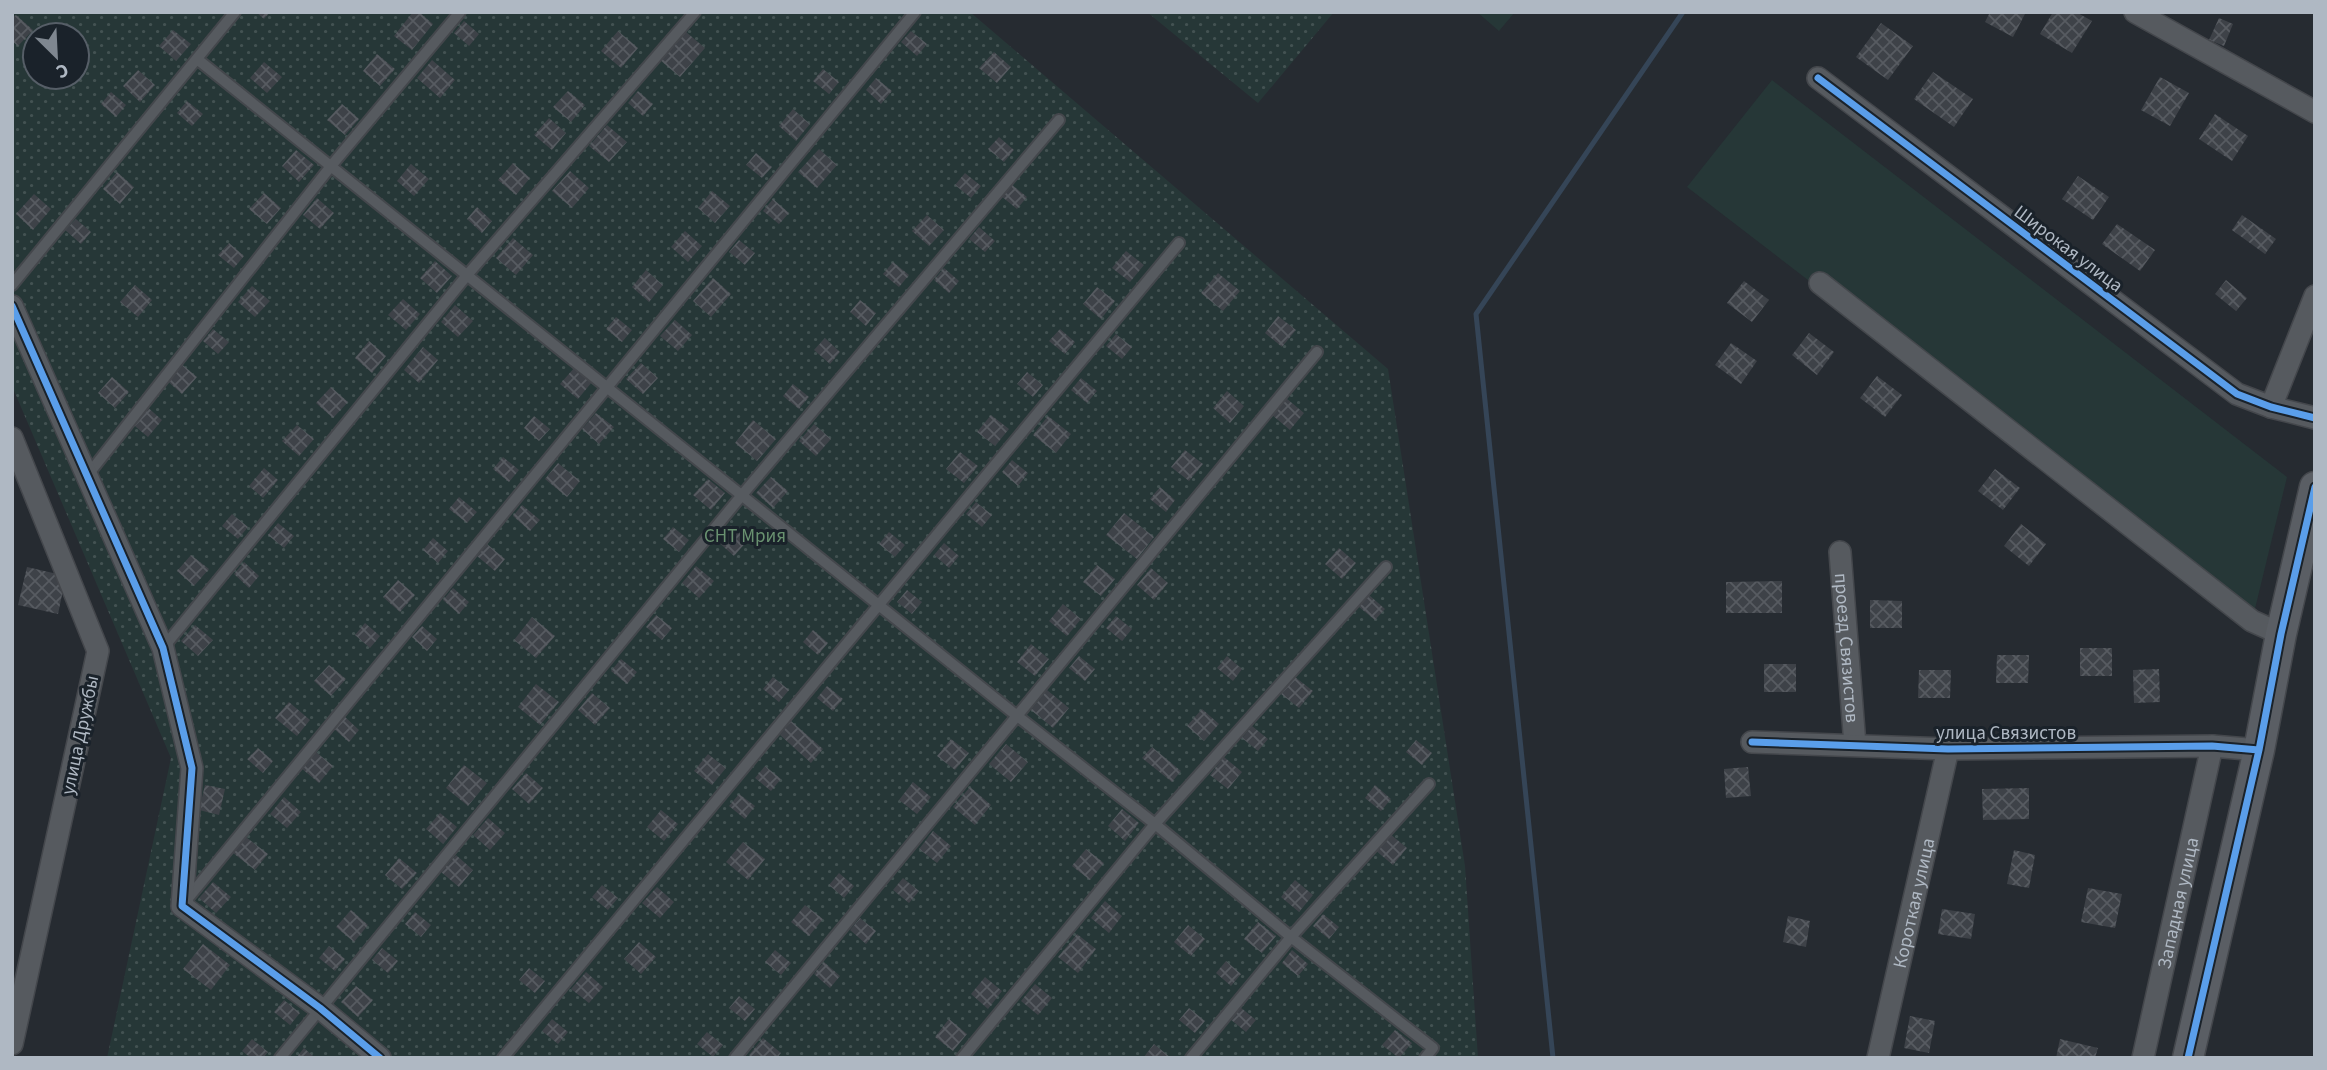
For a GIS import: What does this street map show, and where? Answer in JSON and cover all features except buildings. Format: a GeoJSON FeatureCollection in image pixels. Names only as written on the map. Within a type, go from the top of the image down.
{"type":"FeatureCollection","features":[{"type":"Feature","properties":{"kind":"street"},"geometry":{"type":"LineString","coordinates":[[2135,12],[2315,111]]}},
{"type":"Feature","properties":{"kind":"street","name":"Широкая улица"},"geometry":{"type":"LineString","coordinates":[[1818,78],[2238,394],[2271,407],[2315,418]]}},
{"type":"Feature","properties":{"kind":"street"},"geometry":{"type":"LineString","coordinates":[[1820,283],[2252,621],[2281,634]]}},
{"type":"Feature","properties":{"kind":"street"},"geometry":{"type":"LineString","coordinates":[[2271,407],[2315,296]]}},
{"type":"Feature","properties":{"kind":"street"},"geometry":{"type":"LineString","coordinates":[[12,306],[163,648],[192,768],[182,906],[320,1008],[380,1058]]}},
{"type":"Feature","properties":{"kind":"street","name":"улица Дружбы"},"geometry":{"type":"LineString","coordinates":[[12,438],[97,651],[12,1044]]}},
{"type":"Feature","properties":{"kind":"street"},"geometry":{"type":"LineString","coordinates":[[2188,1058],[2259,750],[2281,634],[2315,487]]}},
{"type":"Feature","properties":{"kind":"street","name":"проезд Связистов"},"geometry":{"type":"LineString","coordinates":[[1840,552],[1855,746]]}},
{"type":"Feature","properties":{"kind":"street","name":"улица Связистов"},"geometry":{"type":"LineString","coordinates":[[1752,742],[1948,749],[2212,746],[2259,750]]}},
{"type":"Feature","properties":{"kind":"street","name":"Западная улица"},"geometry":{"type":"LineString","coordinates":[[2143,1058],[2212,746]]}},
{"type":"Feature","properties":{"kind":"street","name":"Короткая улица"},"geometry":{"type":"LineString","coordinates":[[1878,1058],[1948,749]]}},
{"type":"Feature","properties":{"kind":"lane"},"geometry":{"type":"LineString","coordinates":[[12,285],[235,12]]}},
{"type":"Feature","properties":{"kind":"lane"},"geometry":{"type":"LineString","coordinates":[[87,476],[331,166],[460,12]]}},
{"type":"Feature","properties":{"kind":"lane"},"geometry":{"type":"LineString","coordinates":[[163,648],[468,274],[695,12]]}},
{"type":"Feature","properties":{"kind":"lane"},"geometry":{"type":"LineString","coordinates":[[182,906],[915,12]]}},
{"type":"Feature","properties":{"kind":"lane"},"geometry":{"type":"LineString","coordinates":[[197,59],[1433,1048],[1424,1058]]}},
{"type":"Feature","properties":{"kind":"lane"},"geometry":{"type":"LineString","coordinates":[[279,1058],[742,495],[1059,120]]}},
{"type":"Feature","properties":{"kind":"lane"},"geometry":{"type":"LineString","coordinates":[[503,1058],[1179,243]]}},
{"type":"Feature","properties":{"kind":"lane"},"geometry":{"type":"LineString","coordinates":[[734,1058],[1317,352]]}},
{"type":"Feature","properties":{"kind":"lane"},"geometry":{"type":"LineString","coordinates":[[962,1058],[1155,824],[1386,567]]}},
{"type":"Feature","properties":{"kind":"lane"},"geometry":{"type":"LineString","coordinates":[[1191,1058],[1291,937],[1429,784]]}},
{"type":"Feature","properties":{"kind":"green space","name":"СНТ Мрия"},"geometry":{"type":"Polygon","coordinates":[[[12,12],[970,12],[1388,369],[1465,866],[1478,1058],[107,1058],[171,758],[12,386],[12,12]]]}},
{"type":"Feature","properties":{"kind":"green space"},"geometry":{"type":"Polygon","coordinates":[[[1147,12],[1334,12],[1258,103],[1147,12]]]}},
{"type":"Feature","properties":{"kind":"green space"},"geometry":{"type":"Polygon","coordinates":[[[1477,12],[1515,12],[1499,31],[1477,12]]]}},
{"type":"Feature","properties":{"kind":"green space"},"geometry":{"type":"Polygon","coordinates":[[[1772,80],[2287,477],[2252,621],[1687,187],[1772,80]]]}},
{"type":"Feature","properties":{"kind":"waterway"},"geometry":{"type":"LineString","coordinates":[[1553,1058],[1476,314],[1683,12]]}},
{"type":"Feature","properties":{"kind":"cycle path"},"geometry":{"type":"LineString","coordinates":[[1818,78],[2237,394],[2271,407],[2315,418]]}},
{"type":"Feature","properties":{"kind":"cycle path"},"geometry":{"type":"LineString","coordinates":[[12,306],[163,648],[192,768],[182,906],[320,1008],[380,1058]]}},
{"type":"Feature","properties":{"kind":"cycle path"},"geometry":{"type":"LineString","coordinates":[[2188,1058],[2259,750],[2281,634],[2315,487]]}},
{"type":"Feature","properties":{"kind":"cycle path"},"geometry":{"type":"LineString","coordinates":[[1752,742],[1948,749],[2212,746],[2259,750]]}}]}
